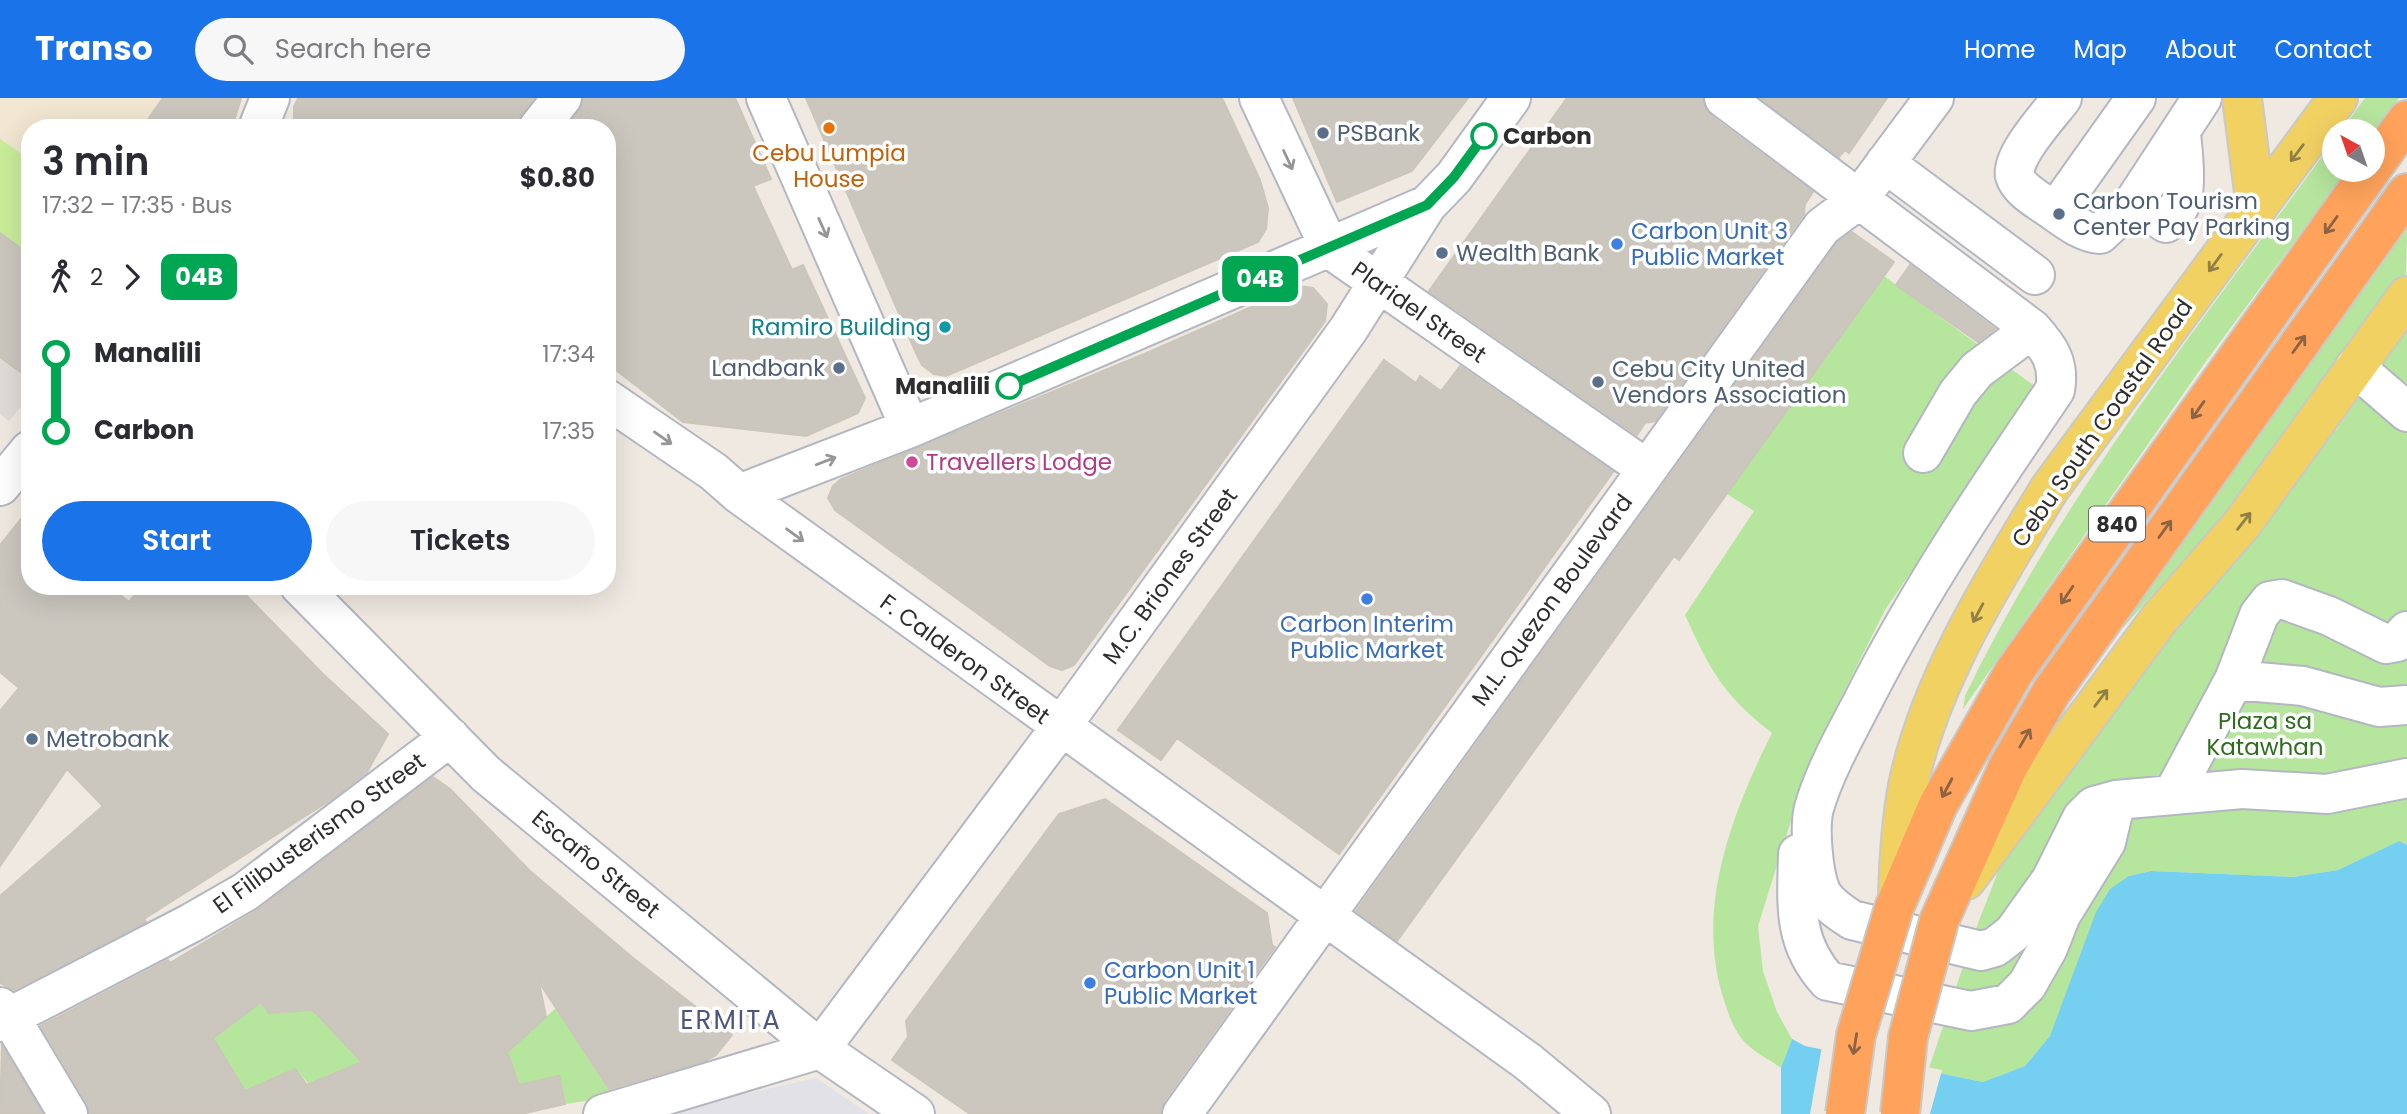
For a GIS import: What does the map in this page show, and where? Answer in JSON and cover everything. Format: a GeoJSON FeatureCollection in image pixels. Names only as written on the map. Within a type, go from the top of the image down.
{"type":"FeatureCollection","features":[{"type":"Feature","properties":{"kind":"highway","name":"Cebu South Coastal Road"},"geometry":{"type":"LineString","coordinates":[[2385,150],[2407,120]]}},
{"type":"Feature","properties":{"kind":"highway","name":"Cebu South Coastal Road"},"geometry":{"type":"LineString","coordinates":[[1845,1114],[1856,1034],[1896,904],[1938,805],[2014,672],[2362,182]]}},
{"type":"Feature","properties":{"kind":"highway","name":"840"},"geometry":{"type":"LineString","coordinates":[[1900,1114],[1908,1037],[1941,915],[2008,767],[2052,691],[2407,193]]}},
{"type":"Feature","properties":{"kind":"main road"},"geometry":{"type":"LineString","coordinates":[[2242,98],[2256,208]]}},
{"type":"Feature","properties":{"kind":"main road","name":"Cebu South Coastal Road"},"geometry":{"type":"LineString","coordinates":[[1896,904],[1900,845],[1912,772],[1923,734],[1948,671],[1976,616],[2050,488],[2338,98]]}},
{"type":"Feature","properties":{"kind":"main road"},"geometry":{"type":"LineString","coordinates":[[1941,915],[2160,618],[2242,524],[2407,296]]}},
{"type":"Feature","properties":{"kind":"street"},"geometry":{"type":"LineString","coordinates":[[262,119],[270,98]]}},
{"type":"Feature","properties":{"kind":"street"},"geometry":{"type":"LineString","coordinates":[[545,119],[562,98]]}},
{"type":"Feature","properties":{"kind":"street"},"geometry":{"type":"LineString","coordinates":[[766,98],[910,428]]}},
{"type":"Feature","properties":{"kind":"street","name":"Plaridel Street"},"geometry":{"type":"LineString","coordinates":[[1259,98],[1330,249],[1647,468]]}},
{"type":"Feature","properties":{"kind":"street","name":"M.C. Briones Street"},"geometry":{"type":"LineString","coordinates":[[820,1049],[1060,728],[1379,285],[1427,205],[1454,177],[1511,98]]}},
{"type":"Feature","properties":{"kind":"street"},"geometry":{"type":"LineString","coordinates":[[1724,98],[2032,329],[2052,352],[2056,370],[2055,390],[1938,564],[1842,741],[1798,844],[1797,900],[1801,938],[1814,966],[1828,981],[1971,1012],[2008,1004],[2026,985],[2048,948],[2061,915],[2106,842],[2116,800]]}},
{"type":"Feature","properties":{"kind":"street","name":"M.L. Quezon Boulevard"},"geometry":{"type":"LineString","coordinates":[[1182,1114],[1822,227],[1858,200],[1934,98]]}},
{"type":"Feature","properties":{"kind":"street"},"geometry":{"type":"LineString","coordinates":[[2062,98],[2015,162],[2015,177],[2026,190],[2055,212],[2090,233],[2100,234],[2134,202],[2202,98]]}},
{"type":"Feature","properties":{"kind":"street"},"geometry":{"type":"LineString","coordinates":[[2055,212],[2136,98]]}},
{"type":"Feature","properties":{"kind":"street"},"geometry":{"type":"LineString","coordinates":[[1885,163],[2035,275]]}},
{"type":"Feature","properties":{"kind":"street"},"geometry":{"type":"LineString","coordinates":[[739,494],[910,428],[1427,205]]}},
{"type":"Feature","properties":{"kind":"street"},"geometry":{"type":"LineString","coordinates":[[1923,453],[1958,393],[1977,370],[2032,329]]}},
{"type":"Feature","properties":{"kind":"street"},"geometry":{"type":"LineString","coordinates":[[2355,367],[2407,412]]}},
{"type":"Feature","properties":{"kind":"street","name":"F. Calderon Street"},"geometry":{"type":"LineString","coordinates":[[616,404],[715,472],[739,494],[1060,728],[1527,1061],[1591,1114]]}},
{"type":"Feature","properties":{"kind":"street","name":"Escaño Street"},"geometry":{"type":"LineString","coordinates":[[309,595],[486,774],[820,1049],[915,1114]]}},
{"type":"Feature","properties":{"kind":"street"},"geometry":{"type":"LineString","coordinates":[[2174,794],[2234,680],[2259,615],[2270,601],[2282,599],[2329,616],[2386,645],[2397,642],[2407,631]]}},
{"type":"Feature","properties":{"kind":"street"},"geometry":{"type":"LineString","coordinates":[[2234,680],[2303,686],[2379,707],[2407,705]]}},
{"type":"Feature","properties":{"kind":"street","name":"El Filibusterismo Street"},"geometry":{"type":"LineString","coordinates":[[3,1016],[191,923],[245,892],[450,737]]}},
{"type":"Feature","properties":{"kind":"street"},"geometry":{"type":"LineString","coordinates":[[1813,810],[1812,850],[1821,893],[1836,910],[1853,920],[1981,951],[1995,947],[2013,933],[2051,880],[2087,812],[2094,806],[2116,800],[2242,789],[2327,794],[2407,778]]}},
{"type":"Feature","properties":{"kind":"street"},"geometry":{"type":"LineString","coordinates":[[3,1016],[68,1114]]}},
{"type":"Feature","properties":{"kind":"street"},"geometry":{"type":"LineString","coordinates":[[603,1114],[820,1049]]}},
{"type":"Feature","properties":{"kind":"shaded area"},"geometry":{"type":"Polygon","coordinates":[[[0,98],[241,98],[235,119],[21,119],[21,373],[0,358],[0,98]]]}},
{"type":"Feature","properties":{"kind":"shaded area"},"geometry":{"type":"Polygon","coordinates":[[[0,358],[21,373],[21,407],[9,421],[0,414],[0,358]]]}},
{"type":"Feature","properties":{"kind":"shaded area"},"geometry":{"type":"Polygon","coordinates":[[[816,1078],[869,1114],[653,1114],[816,1078]]]}},
{"type":"Feature","properties":{"kind":"green space"},"geometry":{"type":"Polygon","coordinates":[[[2365,98],[2399,98],[2384,119],[2350,119],[2365,98]]]}},
{"type":"Feature","properties":{"kind":"green space"},"geometry":{"type":"Polygon","coordinates":[[[0,139],[21,154],[21,247],[0,232],[0,139]]]}},
{"type":"Feature","properties":{"kind":"green space"},"geometry":{"type":"Polygon","coordinates":[[[2322,156],[2322,182],[2338,182],[2204,364],[1963,709],[1965,696],[2003,621],[2045,549],[2137,410],[2322,156]]]}},
{"type":"Feature","properties":{"kind":"green space"},"geometry":{"type":"Polygon","coordinates":[[[2407,227],[2406,274],[2244,492],[2071,686],[2407,227]]]}},
{"type":"Feature","properties":{"kind":"green space"},"geometry":{"type":"Polygon","coordinates":[[[1884,276],[2037,388],[1885,610],[1811,757],[1758,926],[1763,971],[1777,1012],[1792,1039],[1781,1068],[1746,1043],[1732,1022],[1721,990],[1713,924],[1716,891],[1732,826],[1772,733],[1741,706],[1720,680],[1685,615],[1754,511],[1727,494],[1884,276]]]}},
{"type":"Feature","properties":{"kind":"green space","name":"Plaza sa Katawhan"},"geometry":{"type":"Polygon","coordinates":[[[2407,329],[2407,845],[2399,841],[2338,870],[2293,877],[2151,871],[2129,876],[2050,1036],[2025,1066],[1983,1082],[1928,1071],[1975,931],[2001,864],[2067,753],[2337,429],[2407,329]]]}},
{"type":"Feature","properties":{"kind":"green space"},"geometry":{"type":"Polygon","coordinates":[[[261,1002],[270,1013],[328,1010],[323,1021],[344,1043],[353,1036],[367,1075],[350,1071],[309,1084],[295,1069],[245,1091],[198,1013],[261,1002]]]}},
{"type":"Feature","properties":{"kind":"green space"},"geometry":{"type":"Polygon","coordinates":[[[556,1008],[613,1097],[565,1104],[559,1076],[519,1085],[507,1052],[556,1008]]]}},
{"type":"Feature","properties":{"kind":"water"},"geometry":{"type":"Polygon","coordinates":[[[2399,841],[2407,845],[2407,1114],[1781,1114],[1781,1068],[1792,1039],[1805,1046],[1983,1082],[2025,1066],[2050,1036],[2096,912],[2110,889],[2129,876],[2151,871],[2293,877],[2338,870],[2399,841]]]}},
{"type":"Feature","properties":{"kind":"pier"},"geometry":{"type":"Polygon","coordinates":[[[1822,1046],[1942,1070],[1930,1114],[1810,1114],[1822,1046]]]}},
{"type":"Feature","properties":{"kind":"building"},"geometry":{"type":"Polygon","coordinates":[[[163,98],[241,98],[235,119],[148,119],[163,98]]]}},
{"type":"Feature","properties":{"kind":"building"},"geometry":{"type":"Polygon","coordinates":[[[298,98],[534,98],[520,119],[294,119],[294,107],[298,98]]]}},
{"type":"Feature","properties":{"kind":"building"},"geometry":{"type":"Polygon","coordinates":[[[583,98],[735,98],[771,179],[753,186],[792,270],[803,265],[865,398],[858,413],[806,436],[683,422],[616,370],[616,119],[573,119],[583,98]]]}},
{"type":"Feature","properties":{"kind":"building"},"geometry":{"type":"Polygon","coordinates":[[[806,98],[1222,98],[1260,180],[1268,208],[1266,229],[1258,242],[946,376],[934,374],[922,365],[916,353],[806,98]]]}},
{"type":"Feature","properties":{"kind":"building"},"geometry":{"type":"Polygon","coordinates":[[[1293,98],[1468,98],[1412,171],[1337,202],[1293,98]]]}},
{"type":"Feature","properties":{"kind":"building","name":"Carbon Unit 3 Public Market"},"geometry":{"type":"Polygon","coordinates":[[[1567,98],[1703,98],[1711,116],[1813,192],[1805,204],[1804,214],[1655,421],[1645,423],[1637,435],[1429,291],[1567,98]]]}},
{"type":"Feature","properties":{"kind":"building"},"geometry":{"type":"Polygon","coordinates":[[[1760,98],[1887,98],[1849,153],[1845,150],[1839,157],[1760,98]]]}},
{"type":"Feature","properties":{"kind":"building"},"geometry":{"type":"Polygon","coordinates":[[[1852,232],[1894,262],[1679,560],[1674,556],[1397,941],[1356,911],[1838,242],[1852,232]]]}},
{"type":"Feature","properties":{"kind":"building"},"geometry":{"type":"Polygon","coordinates":[[[0,233],[21,248],[21,372],[0,357],[0,233]]]}},
{"type":"Feature","properties":{"kind":"building"},"geometry":{"type":"Polygon","coordinates":[[[1910,265],[1995,329],[1978,342],[1896,285],[1910,265]]]}},
{"type":"Feature","properties":{"kind":"building"},"geometry":{"type":"Polygon","coordinates":[[[1299,286],[1313,288],[1327,304],[1325,321],[1074,665],[1062,670],[1050,666],[835,510],[828,498],[833,486],[841,479],[1149,352],[1299,286]]]}},
{"type":"Feature","properties":{"kind":"building","name":"Carbon Interim Public Market"},"geometry":{"type":"Polygon","coordinates":[[[1384,360],[1416,383],[1420,376],[1441,391],[1460,366],[1613,472],[1339,854],[1177,738],[1161,760],[1118,730],[1384,360]]]}},
{"type":"Feature","properties":{"kind":"building"},"geometry":{"type":"Polygon","coordinates":[[[21,519],[21,595],[120,595],[129,602],[134,595],[246,595],[324,675],[388,734],[367,772],[335,797],[144,919],[146,922],[14,990],[0,983],[0,896],[103,806],[67,769],[0,866],[0,711],[19,688],[0,672],[0,545],[21,519]]]}},
{"type":"Feature","properties":{"kind":"building"},"geometry":{"type":"Polygon","coordinates":[[[433,777],[450,789],[530,871],[633,958],[732,1035],[716,1055],[705,1061],[609,1089],[539,982],[546,1017],[507,1052],[519,1085],[559,1076],[565,1104],[521,1114],[90,1114],[87,1103],[41,1026],[168,960],[170,963],[256,911],[433,777]],[[261,1002],[213,1038],[245,1091],[295,1069],[307,1085],[362,1062],[313,1010],[269,1013],[261,1002]]]}},
{"type":"Feature","properties":{"kind":"building","name":"Carbon Unit 1 Public Market"},"geometry":{"type":"Polygon","coordinates":[[[1105,799],[1267,913],[1272,945],[1275,947],[1164,1101],[1161,1114],[970,1114],[892,1060],[908,1037],[906,1021],[1059,814],[1105,799]]]}},
{"type":"Feature","properties":{"kind":"building"},"geometry":{"type":"Polygon","coordinates":[[[2,1046],[43,1114],[0,1114],[2,1046]]]}},
{"type":"Feature","properties":{"kind":"bus line","name":"04B"},"geometry":{"type":"LineString","coordinates":[[1009,386],[1427,205],[1454,177],[1484,136]]}},
{"type":"Feature","properties":{"kind":"place","name":"Cebu Lumpia House"},"geometry":{"type":"Point","coordinates":[829,128]}},
{"type":"Feature","properties":{"kind":"place","name":"PSBank"},"geometry":{"type":"Point","coordinates":[1323,133]}},
{"type":"Feature","properties":{"kind":"place","name":"Carbon"},"geometry":{"type":"Point","coordinates":[1484,136]}},
{"type":"Feature","properties":{"kind":"place","name":"Carbon Tourism Center Pay Parking"},"geometry":{"type":"Point","coordinates":[2059,214]}},
{"type":"Feature","properties":{"kind":"place","name":"Carbon Unit 3 Public Market"},"geometry":{"type":"Point","coordinates":[1617,244]}},
{"type":"Feature","properties":{"kind":"place","name":"Wealth Bank"},"geometry":{"type":"Point","coordinates":[1442,253]}},
{"type":"Feature","properties":{"kind":"place","name":"Ramiro Building"},"geometry":{"type":"Point","coordinates":[945,327]}},
{"type":"Feature","properties":{"kind":"place","name":"Landbank"},"geometry":{"type":"Point","coordinates":[839,368]}},
{"type":"Feature","properties":{"kind":"place","name":"Cebu City United Vendors Association"},"geometry":{"type":"Point","coordinates":[1598,382]}},
{"type":"Feature","properties":{"kind":"place","name":"Manalili"},"geometry":{"type":"Point","coordinates":[1009,386]}},
{"type":"Feature","properties":{"kind":"place","name":"Travellers Lodge"},"geometry":{"type":"Point","coordinates":[912,462]}},
{"type":"Feature","properties":{"kind":"place","name":"Carbon Interim Public Market"},"geometry":{"type":"Point","coordinates":[1367,599]}},
{"type":"Feature","properties":{"kind":"place","name":"Metrobank"},"geometry":{"type":"Point","coordinates":[32,739]}},
{"type":"Feature","properties":{"kind":"place","name":"Carbon Unit 1 Public Market"},"geometry":{"type":"Point","coordinates":[1090,983]}},
{"type":"Feature","properties":{"kind":"district","name":"ERMITA"},"geometry":{"type":"Point","coordinates":[731,1020]}}]}
